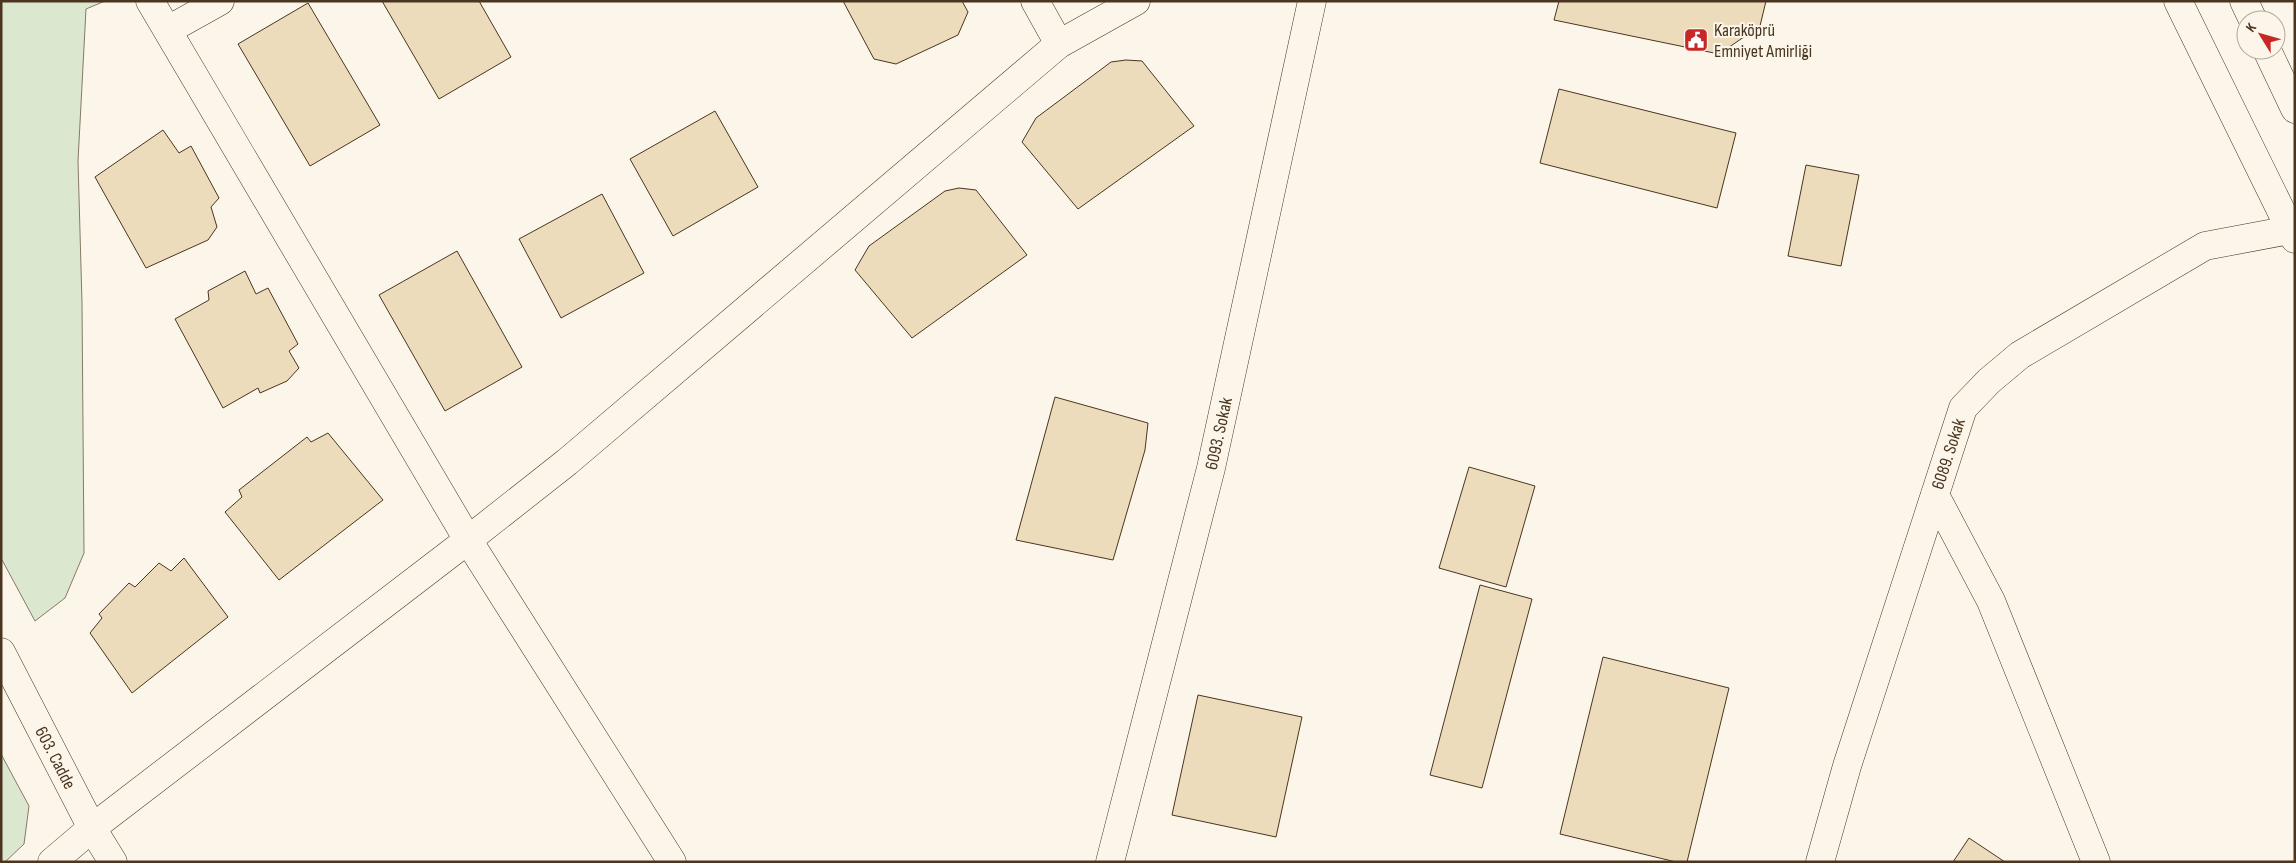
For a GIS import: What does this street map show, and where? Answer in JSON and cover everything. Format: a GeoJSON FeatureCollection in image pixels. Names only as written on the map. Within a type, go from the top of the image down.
{"type":"FeatureCollection","features":[{"type":"Feature","properties":{"kind":"street"},"geometry":{"type":"LineString","coordinates":[[150,1],[468,540],[672,862]]}},
{"type":"Feature","properties":{"kind":"street"},"geometry":{"type":"LineString","coordinates":[[168,30],[220,1]]}},
{"type":"Feature","properties":{"kind":"street"},"geometry":{"type":"LineString","coordinates":[[1035,1],[1059,44]]}},
{"type":"Feature","properties":{"kind":"street","name":"6093. Sokak"},"geometry":{"type":"LineString","coordinates":[[1110,862],[1211,468],[1312,1]]}},
{"type":"Feature","properties":{"kind":"street"},"geometry":{"type":"LineString","coordinates":[[2178,1],[2293,234]]}},
{"type":"Feature","properties":{"kind":"street"},"geometry":{"type":"LineString","coordinates":[[52,862],[92,828],[567,462],[1059,44],[1124,4]]}},
{"type":"Feature","properties":{"kind":"street"},"geometry":{"type":"LineString","coordinates":[[2272,60],[2295,109]]}},
{"type":"Feature","properties":{"kind":"street","name":"6089. Sokak"},"geometry":{"type":"LineString","coordinates":[[1820,862],[1847,766],[1963,408],[1989,381],[2020,355],[2205,246],[2293,234]]}},
{"type":"Feature","properties":{"kind":"street"},"geometry":{"type":"LineString","coordinates":[[1935,495],[1991,601],[2096,862]]}},
{"type":"Feature","properties":{"kind":"street","name":"603. Cadde"},"geometry":{"type":"LineString","coordinates":[[1,652],[92,828],[113,862]]}},
{"type":"Feature","properties":{"kind":"green space"},"geometry":{"type":"Polygon","coordinates":[[[1,1],[105,1],[86,9],[78,161],[82,303],[84,553],[65,598],[35,621],[1,558],[1,1]]]}},
{"type":"Feature","properties":{"kind":"green space"},"geometry":{"type":"Polygon","coordinates":[[[1,754],[29,806],[24,844],[5,862],[1,862],[1,754]]]}},
{"type":"Feature","properties":{"kind":"building"},"geometry":{"type":"Polygon","coordinates":[[[382,1],[479,1],[511,57],[439,99],[382,1]]]}},
{"type":"Feature","properties":{"kind":"building"},"geometry":{"type":"Polygon","coordinates":[[[843,1],[962,1],[968,12],[958,35],[896,64],[874,59],[843,1]]]}},
{"type":"Feature","properties":{"kind":"building","name":"Karaköprü Emniyet Amirliği"},"geometry":{"type":"Polygon","coordinates":[[[1559,1],[1766,1],[1760,26],[1719,54],[1554,20],[1559,1]]]}},
{"type":"Feature","properties":{"kind":"building"},"geometry":{"type":"Polygon","coordinates":[[[308,3],[380,125],[310,166],[238,44],[308,3]]]}},
{"type":"Feature","properties":{"kind":"building"},"geometry":{"type":"Polygon","coordinates":[[[1126,60],[1142,61],[1194,126],[1078,209],[1022,142],[1036,118],[1111,62],[1126,60]]]}},
{"type":"Feature","properties":{"kind":"building"},"geometry":{"type":"Polygon","coordinates":[[[1559,89],[1736,133],[1717,208],[1540,163],[1559,89]]]}},
{"type":"Feature","properties":{"kind":"building"},"geometry":{"type":"Polygon","coordinates":[[[715,111],[758,187],[673,236],[630,159],[715,111]]]}},
{"type":"Feature","properties":{"kind":"building"},"geometry":{"type":"Polygon","coordinates":[[[163,130],[179,153],[191,146],[219,198],[211,207],[217,227],[208,240],[146,268],[95,177],[163,130]]]}},
{"type":"Feature","properties":{"kind":"building"},"geometry":{"type":"Polygon","coordinates":[[[1806,165],[1859,175],[1841,266],[1788,256],[1806,165]]]}},
{"type":"Feature","properties":{"kind":"building"},"geometry":{"type":"Polygon","coordinates":[[[959,188],[976,190],[1027,255],[912,338],[855,270],[869,246],[945,191],[959,188]]]}},
{"type":"Feature","properties":{"kind":"building"},"geometry":{"type":"Polygon","coordinates":[[[602,194],[644,273],[561,318],[519,239],[602,194]]]}},
{"type":"Feature","properties":{"kind":"building"},"geometry":{"type":"Polygon","coordinates":[[[457,251],[522,367],[445,411],[379,295],[457,251]]]}},
{"type":"Feature","properties":{"kind":"building"},"geometry":{"type":"Polygon","coordinates":[[[245,271],[256,294],[268,288],[298,344],[289,351],[299,368],[287,381],[260,393],[258,388],[223,408],[175,319],[209,300],[208,291],[245,271]]]}},
{"type":"Feature","properties":{"kind":"building"},"geometry":{"type":"Polygon","coordinates":[[[1055,397],[1148,423],[1145,450],[1113,560],[1016,540],[1055,397]]]}},
{"type":"Feature","properties":{"kind":"building"},"geometry":{"type":"Polygon","coordinates":[[[328,433],[383,500],[279,580],[225,512],[242,497],[239,490],[307,437],[311,442],[328,433]]]}},
{"type":"Feature","properties":{"kind":"building"},"geometry":{"type":"Polygon","coordinates":[[[1469,467],[1535,486],[1506,587],[1439,568],[1469,467]]]}},
{"type":"Feature","properties":{"kind":"building"},"geometry":{"type":"Polygon","coordinates":[[[184,558],[228,617],[132,693],[90,633],[102,618],[99,614],[129,583],[135,587],[159,563],[171,571],[184,558]]]}},
{"type":"Feature","properties":{"kind":"building"},"geometry":{"type":"Polygon","coordinates":[[[1480,585],[1532,599],[1482,788],[1430,775],[1480,585]]]}},
{"type":"Feature","properties":{"kind":"building"},"geometry":{"type":"Polygon","coordinates":[[[1603,657],[1729,688],[1687,862],[1676,862],[1560,834],[1603,657]]]}},
{"type":"Feature","properties":{"kind":"building"},"geometry":{"type":"Polygon","coordinates":[[[1198,695],[1302,717],[1276,837],[1172,815],[1198,695]]]}},
{"type":"Feature","properties":{"kind":"building"},"geometry":{"type":"Polygon","coordinates":[[[1969,838],[2005,862],[1953,862],[1969,838]]]}},
{"type":"Feature","properties":{"kind":"place","name":"Karaköprü Emniyet Amirliği"},"geometry":{"type":"Point","coordinates":[1696,40]}}]}
